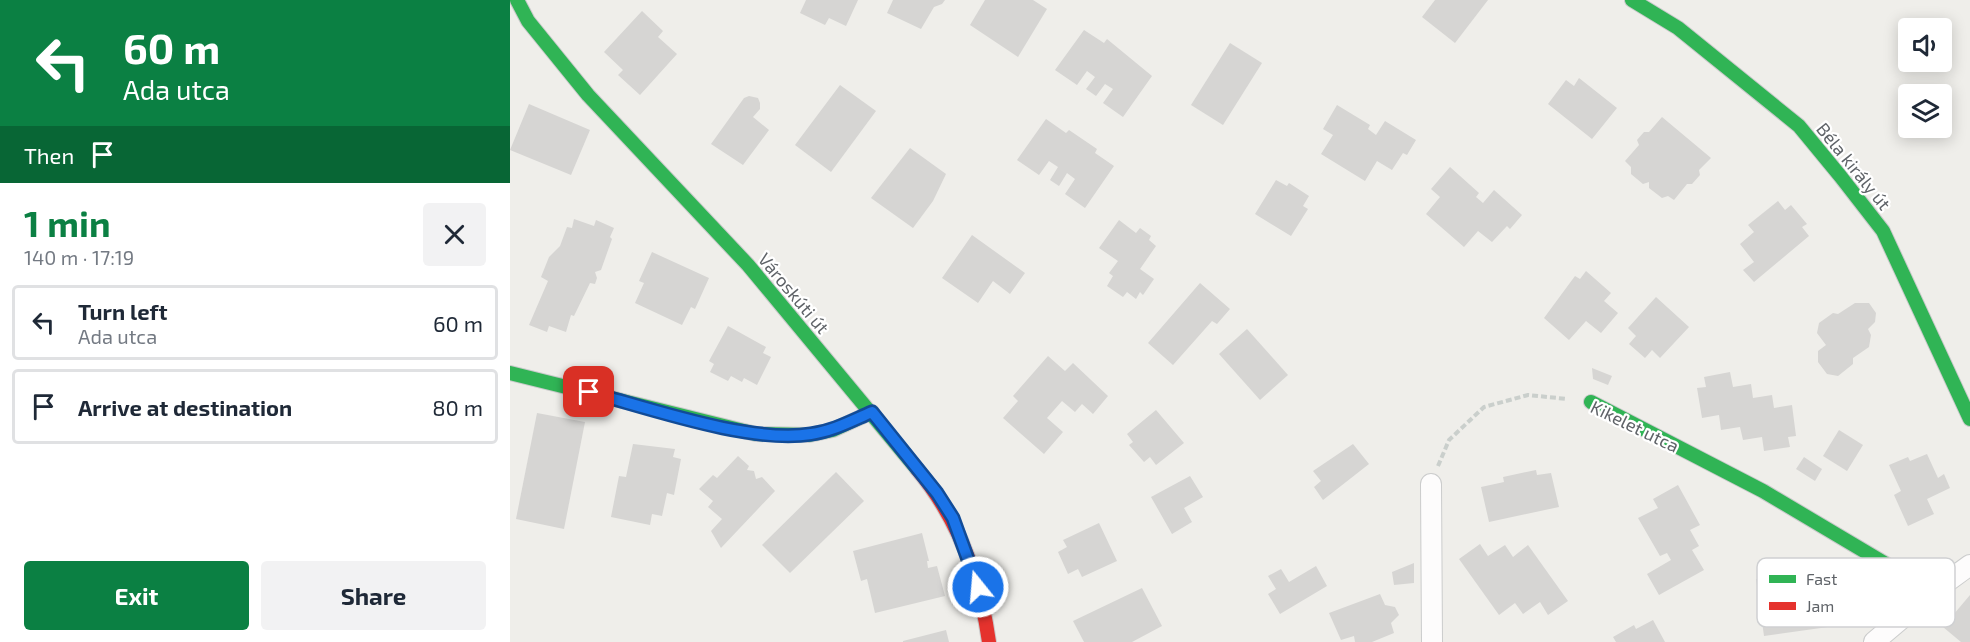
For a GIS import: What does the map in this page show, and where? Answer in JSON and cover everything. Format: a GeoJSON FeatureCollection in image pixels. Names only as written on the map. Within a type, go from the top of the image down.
{"type":"FeatureCollection","features":[{"type":"Feature","properties":{"kind":"street","name":"Városkúti út"},"geometry":{"type":"LineString","coordinates":[[517,0],[528,21],[588,95],[748,266],[872,412],[937,493],[953,518],[978,587],[986,614],[989,642]]}},
{"type":"Feature","properties":{"kind":"street","name":"Béla király út"},"geometry":{"type":"LineString","coordinates":[[1632,0],[1678,28],[1799,126],[1841,177],[1883,231],[1970,419]]}},
{"type":"Feature","properties":{"kind":"street"},"geometry":{"type":"LineString","coordinates":[[510,373],[756,434],[809,435],[833,430],[872,412]]}},
{"type":"Feature","properties":{"kind":"street","name":"Kikelet utca"},"geometry":{"type":"LineString","coordinates":[[1591,402],[1763,491],[1876,558]]}},
{"type":"Feature","properties":{"kind":"street"},"geometry":{"type":"LineString","coordinates":[[1431,484],[1432,642]]}},
{"type":"Feature","properties":{"kind":"street"},"geometry":{"type":"LineString","coordinates":[[1955,577],[1970,566]]}},
{"type":"Feature","properties":{"kind":"street"},"geometry":{"type":"LineString","coordinates":[[1874,642],[1892,627]]}},
{"type":"Feature","properties":{"kind":"path","name":"Kikelet utca"},"geometry":{"type":"LineString","coordinates":[[1431,484],[1449,440],[1484,407],[1528,395],[1591,402]]}},
{"type":"Feature","properties":{"kind":"building"},"geometry":{"type":"Polygon","coordinates":[[[806,0],[858,0],[846,26],[829,18],[825,25],[800,13],[806,0]]]}},
{"type":"Feature","properties":{"kind":"building"},"geometry":{"type":"Polygon","coordinates":[[[893,0],[945,0],[934,7],[921,29],[887,13],[893,0]]]}},
{"type":"Feature","properties":{"kind":"building"},"geometry":{"type":"Polygon","coordinates":[[[985,0],[1033,0],[1047,9],[1018,57],[970,25],[985,0]]]}},
{"type":"Feature","properties":{"kind":"building"},"geometry":{"type":"Polygon","coordinates":[[[1435,0],[1488,0],[1455,43],[1422,17],[1435,0]]]}},
{"type":"Feature","properties":{"kind":"building"},"geometry":{"type":"Polygon","coordinates":[[[642,11],[663,31],[658,37],[677,54],[640,95],[618,75],[623,70],[604,52],[642,11]]]}},
{"type":"Feature","properties":{"kind":"building"},"geometry":{"type":"Polygon","coordinates":[[[1084,30],[1104,43],[1107,39],[1152,76],[1123,117],[1103,103],[1113,89],[1105,84],[1096,96],[1086,89],[1095,77],[1087,71],[1077,85],[1055,70],[1084,30]]]}},
{"type":"Feature","properties":{"kind":"building"},"geometry":{"type":"Polygon","coordinates":[[[1230,43],[1262,63],[1223,125],[1191,105],[1230,43]]]}},
{"type":"Feature","properties":{"kind":"building"},"geometry":{"type":"Polygon","coordinates":[[[1579,78],[1617,108],[1592,139],[1548,104],[1566,80],[1574,86],[1579,78]]]}},
{"type":"Feature","properties":{"kind":"building"},"geometry":{"type":"Polygon","coordinates":[[[840,85],[876,111],[831,172],[795,145],[840,85]]]}},
{"type":"Feature","properties":{"kind":"building"},"geometry":{"type":"Polygon","coordinates":[[[749,96],[758,98],[760,103],[760,109],[753,117],[769,130],[743,165],[711,144],[744,98],[749,96]]]}},
{"type":"Feature","properties":{"kind":"building"},"geometry":{"type":"Polygon","coordinates":[[[529,104],[590,130],[571,175],[510,150],[529,104]]]}},
{"type":"Feature","properties":{"kind":"building"},"geometry":{"type":"Polygon","coordinates":[[[1337,105],[1370,125],[1368,129],[1376,135],[1385,121],[1416,140],[1407,155],[1403,153],[1392,170],[1377,161],[1365,181],[1321,154],[1333,135],[1323,129],[1337,105]]]}},
{"type":"Feature","properties":{"kind":"building"},"geometry":{"type":"Polygon","coordinates":[[[1662,117],[1711,158],[1699,170],[1700,175],[1692,184],[1687,184],[1674,200],[1668,196],[1662,198],[1649,188],[1649,182],[1643,184],[1631,174],[1631,167],[1625,161],[1639,145],[1637,140],[1644,132],[1649,132],[1662,117]]]}},
{"type":"Feature","properties":{"kind":"building"},"geometry":{"type":"Polygon","coordinates":[[[1046,119],[1066,133],[1069,130],[1097,149],[1095,153],[1114,166],[1085,208],[1065,194],[1075,179],[1067,173],[1059,186],[1050,180],[1058,167],[1049,161],[1039,175],[1017,160],[1046,119]]]}},
{"type":"Feature","properties":{"kind":"building"},"geometry":{"type":"Polygon","coordinates":[[[910,148],[946,174],[933,201],[913,228],[871,198],[910,148]]]}},
{"type":"Feature","properties":{"kind":"building"},"geometry":{"type":"Polygon","coordinates":[[[1450,167],[1479,193],[1476,197],[1483,203],[1494,190],[1522,215],[1510,229],[1507,226],[1492,242],[1478,231],[1464,247],[1426,214],[1440,197],[1431,189],[1450,167]]]}},
{"type":"Feature","properties":{"kind":"building"},"geometry":{"type":"Polygon","coordinates":[[[1276,180],[1287,186],[1289,183],[1309,196],[1303,206],[1308,209],[1291,236],[1255,214],[1276,180]]]}},
{"type":"Feature","properties":{"kind":"building"},"geometry":{"type":"Polygon","coordinates":[[[1778,201],[1785,210],[1791,205],[1807,224],[1802,227],[1809,236],[1754,282],[1743,270],[1754,262],[1740,244],[1754,232],[1748,225],[1778,201]]]}},
{"type":"Feature","properties":{"kind":"building"},"geometry":{"type":"Polygon","coordinates":[[[574,219],[594,226],[596,220],[614,228],[610,237],[612,239],[601,270],[595,272],[597,278],[595,284],[590,283],[574,316],[571,315],[566,332],[549,326],[547,332],[529,325],[548,281],[541,277],[549,257],[560,246],[567,227],[572,228],[574,219]]]}},
{"type":"Feature","properties":{"kind":"building"},"geometry":{"type":"Polygon","coordinates":[[[1119,220],[1136,233],[1140,228],[1151,236],[1149,240],[1156,246],[1140,269],[1154,279],[1143,295],[1140,292],[1136,299],[1127,292],[1123,297],[1107,286],[1113,276],[1109,273],[1118,261],[1099,248],[1119,220]]]}},
{"type":"Feature","properties":{"kind":"building"},"geometry":{"type":"Polygon","coordinates":[[[972,235],[1025,273],[1010,294],[993,281],[978,303],[942,278],[972,235]]]}},
{"type":"Feature","properties":{"kind":"building"},"geometry":{"type":"Polygon","coordinates":[[[652,252],[709,278],[695,309],[691,307],[682,325],[635,303],[644,283],[639,281],[652,252]]]}},
{"type":"Feature","properties":{"kind":"building"},"geometry":{"type":"Polygon","coordinates":[[[1586,271],[1611,293],[1604,301],[1618,313],[1601,333],[1586,321],[1569,340],[1544,318],[1575,276],[1580,279],[1586,271]]]}},
{"type":"Feature","properties":{"kind":"building"},"geometry":{"type":"Polygon","coordinates":[[[1200,283],[1230,309],[1217,324],[1212,321],[1173,365],[1148,343],[1200,283]]]}},
{"type":"Feature","properties":{"kind":"building"},"geometry":{"type":"Polygon","coordinates":[[[1656,297],[1689,327],[1660,358],[1652,350],[1645,358],[1629,344],[1636,336],[1628,328],[1656,297]]]}},
{"type":"Feature","properties":{"kind":"building"},"geometry":{"type":"Polygon","coordinates":[[[1855,303],[1869,303],[1876,313],[1875,322],[1868,329],[1871,335],[1869,347],[1853,358],[1853,364],[1838,376],[1827,374],[1818,362],[1818,351],[1826,345],[1817,333],[1819,323],[1833,313],[1838,314],[1855,303]]]}},
{"type":"Feature","properties":{"kind":"building"},"geometry":{"type":"Polygon","coordinates":[[[728,326],[766,347],[763,353],[771,357],[757,385],[744,378],[742,382],[731,376],[728,381],[710,372],[714,364],[709,361],[728,326]]]}},
{"type":"Feature","properties":{"kind":"building"},"geometry":{"type":"Polygon","coordinates":[[[1247,329],[1288,375],[1260,400],[1219,354],[1247,329]]]}},
{"type":"Feature","properties":{"kind":"building"},"geometry":{"type":"Polygon","coordinates":[[[1048,356],[1065,371],[1073,363],[1108,396],[1093,414],[1082,404],[1075,412],[1062,401],[1047,418],[1063,432],[1044,454],[1003,418],[1018,401],[1013,396],[1048,356]]]}},
{"type":"Feature","properties":{"kind":"building"},"geometry":{"type":"Polygon","coordinates":[[[1592,368],[1612,376],[1608,385],[1593,379],[1592,368]]]}},
{"type":"Feature","properties":{"kind":"building"},"geometry":{"type":"Polygon","coordinates":[[[1730,372],[1733,387],[1751,384],[1753,398],[1772,395],[1774,408],[1792,405],[1796,436],[1788,437],[1790,447],[1764,451],[1762,437],[1743,440],[1740,427],[1721,430],[1719,415],[1702,418],[1697,388],[1706,387],[1704,377],[1730,372]]]}},
{"type":"Feature","properties":{"kind":"building"},"geometry":{"type":"Polygon","coordinates":[[[1156,410],[1184,443],[1156,465],[1150,457],[1144,462],[1129,445],[1133,442],[1127,434],[1156,410]]]}},
{"type":"Feature","properties":{"kind":"building"},"geometry":{"type":"Polygon","coordinates":[[[537,413],[585,422],[564,529],[516,519],[537,413]]]}},
{"type":"Feature","properties":{"kind":"building"},"geometry":{"type":"Polygon","coordinates":[[[1839,430],[1863,445],[1847,471],[1823,456],[1839,430]]]}},
{"type":"Feature","properties":{"kind":"building"},"geometry":{"type":"Polygon","coordinates":[[[633,444],[675,449],[673,457],[681,459],[674,495],[667,493],[662,516],[652,514],[650,525],[611,517],[619,476],[626,477],[633,444]]]}},
{"type":"Feature","properties":{"kind":"building"},"geometry":{"type":"Polygon","coordinates":[[[1353,444],[1369,464],[1323,500],[1314,487],[1321,481],[1313,471],[1353,444]]]}},
{"type":"Feature","properties":{"kind":"building"},"geometry":{"type":"Polygon","coordinates":[[[1927,454],[1938,478],[1944,474],[1950,488],[1927,499],[1934,514],[1908,526],[1894,495],[1901,491],[1889,465],[1908,457],[1910,461],[1927,454]]]}},
{"type":"Feature","properties":{"kind":"building"},"geometry":{"type":"Polygon","coordinates":[[[738,456],[749,466],[747,470],[754,471],[756,479],[762,477],[775,491],[721,548],[711,531],[722,519],[708,507],[713,501],[699,489],[713,475],[717,478],[738,456]]]}},
{"type":"Feature","properties":{"kind":"building"},"geometry":{"type":"Polygon","coordinates":[[[1804,457],[1822,469],[1815,481],[1796,469],[1804,457]]]}},
{"type":"Feature","properties":{"kind":"building"},"geometry":{"type":"Polygon","coordinates":[[[1536,470],[1537,475],[1551,473],[1559,507],[1489,522],[1481,487],[1504,482],[1503,477],[1536,470]]]}},
{"type":"Feature","properties":{"kind":"building"},"geometry":{"type":"Polygon","coordinates":[[[836,472],[864,501],[790,573],[762,545],[836,472]]]}},
{"type":"Feature","properties":{"kind":"building"},"geometry":{"type":"Polygon","coordinates":[[[1190,476],[1203,497],[1184,508],[1192,522],[1172,534],[1151,497],[1190,476]]]}},
{"type":"Feature","properties":{"kind":"building"},"geometry":{"type":"Polygon","coordinates":[[[1678,485],[1700,525],[1690,530],[1699,546],[1692,550],[1704,570],[1659,595],[1647,574],[1671,560],[1667,553],[1660,556],[1638,518],[1658,508],[1653,499],[1678,485]]]}},
{"type":"Feature","properties":{"kind":"building"},"geometry":{"type":"Polygon","coordinates":[[[1099,523],[1117,561],[1082,577],[1078,569],[1068,574],[1058,552],[1067,547],[1063,540],[1099,523]]]}},
{"type":"Feature","properties":{"kind":"building"},"geometry":{"type":"Polygon","coordinates":[[[922,533],[929,561],[927,561],[928,568],[937,566],[945,596],[875,613],[867,579],[861,581],[853,551],[922,533]]]}},
{"type":"Feature","properties":{"kind":"building"},"geometry":{"type":"Polygon","coordinates":[[[1480,544],[1488,556],[1505,545],[1513,557],[1528,545],[1568,601],[1548,615],[1540,602],[1523,614],[1515,603],[1499,615],[1459,559],[1480,544]]]}},
{"type":"Feature","properties":{"kind":"building"},"geometry":{"type":"Polygon","coordinates":[[[1414,563],[1414,583],[1394,585],[1392,572],[1414,563]]]}},
{"type":"Feature","properties":{"kind":"building"},"geometry":{"type":"Polygon","coordinates":[[[1316,566],[1327,586],[1280,614],[1268,594],[1276,589],[1268,576],[1281,569],[1289,582],[1316,566]]]}},
{"type":"Feature","properties":{"kind":"building"},"geometry":{"type":"Polygon","coordinates":[[[1142,588],[1162,626],[1132,642],[1084,642],[1073,621],[1142,588]]]}},
{"type":"Feature","properties":{"kind":"building"},"geometry":{"type":"Polygon","coordinates":[[[1380,594],[1385,605],[1395,607],[1399,615],[1391,623],[1394,633],[1372,642],[1355,642],[1354,636],[1341,640],[1329,613],[1380,594]]]}},
{"type":"Feature","properties":{"kind":"building"},"geometry":{"type":"Polygon","coordinates":[[[1970,595],[1970,642],[1961,642],[1943,627],[1955,627],[1955,613],[1970,595]]]}},
{"type":"Feature","properties":{"kind":"building"},"geometry":{"type":"Polygon","coordinates":[[[1653,620],[1665,642],[1616,642],[1613,637],[1634,625],[1636,629],[1653,620]]]}},
{"type":"Feature","properties":{"kind":"building"},"geometry":{"type":"Polygon","coordinates":[[[1763,627],[1828,627],[1764,636],[1763,627]]]}},
{"type":"Feature","properties":{"kind":"building"},"geometry":{"type":"Polygon","coordinates":[[[946,630],[949,642],[903,642],[903,641],[946,630]]]}},
{"type":"Feature","properties":{"kind":"traffic: fast"},"geometry":{"type":"LineString","coordinates":[[517,0],[528,21],[588,95],[748,265],[917,469]]}},
{"type":"Feature","properties":{"kind":"traffic: fast"},"geometry":{"type":"LineString","coordinates":[[1632,0],[1678,28],[1799,126],[1841,177],[1883,231],[1970,419]]}},
{"type":"Feature","properties":{"kind":"traffic: fast"},"geometry":{"type":"LineString","coordinates":[[510,373],[756,434],[809,435],[833,430],[872,412]]}},
{"type":"Feature","properties":{"kind":"traffic: fast"},"geometry":{"type":"LineString","coordinates":[[1591,402],[1763,491],[1876,558]]}},
{"type":"Feature","properties":{"kind":"traffic: jam"},"geometry":{"type":"LineString","coordinates":[[917,469],[945,508],[965,550],[980,595],[989,642]]}},
{"type":"Feature","properties":{"kind":"route"},"geometry":{"type":"LineString","coordinates":[[589,392],[718,426],[777,436],[809,435],[833,430],[872,412],[937,493],[953,518],[978,587]]}}]}
